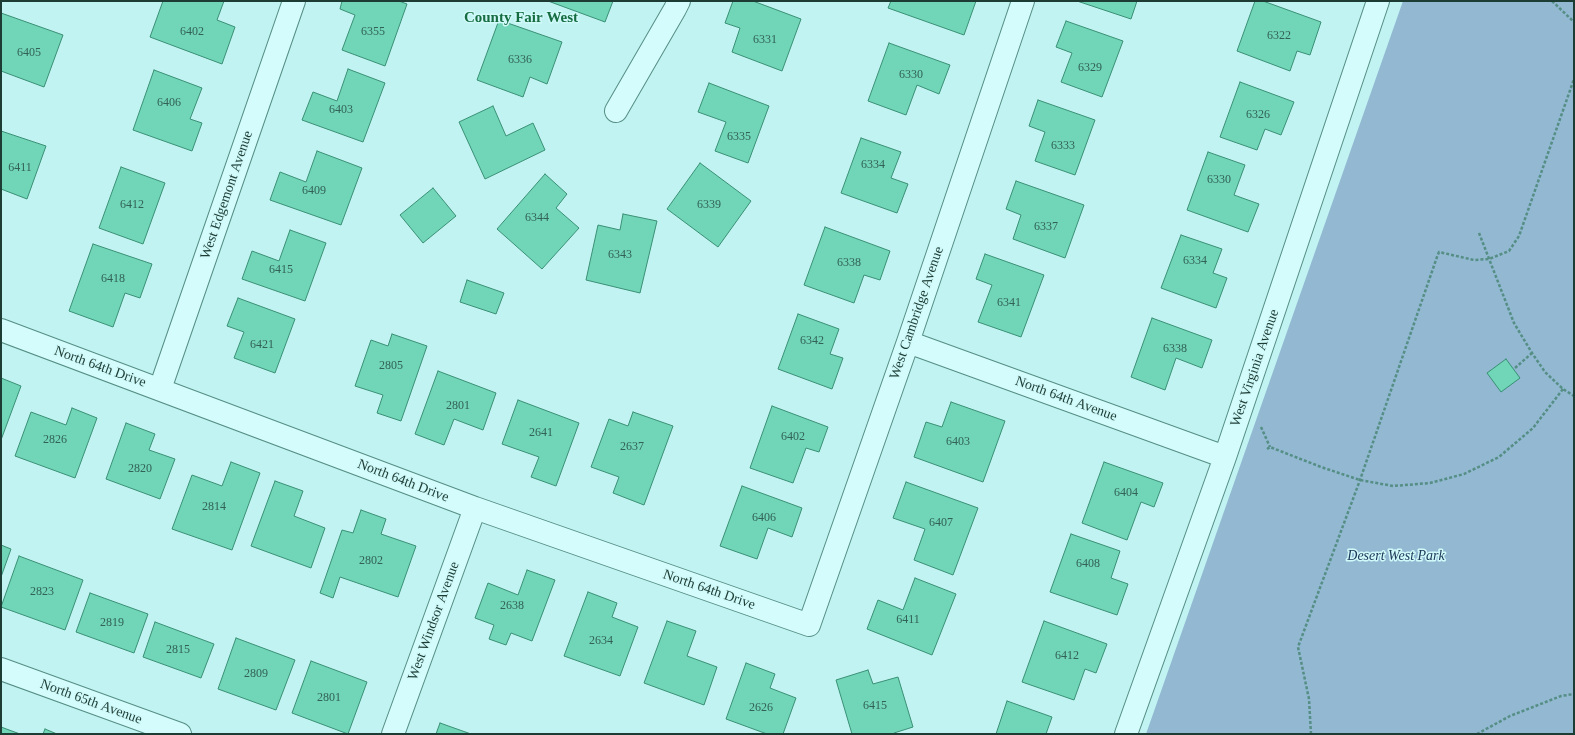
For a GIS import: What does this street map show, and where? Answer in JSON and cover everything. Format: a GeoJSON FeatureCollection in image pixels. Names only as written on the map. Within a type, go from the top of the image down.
{"type":"FeatureCollection","features":[{"type":"Feature","properties":{"kind":"street","name":"West Edgemont Avenue"},"geometry":{"type":"LineString","coordinates":[[160,389],[294,1]]}},
{"type":"Feature","properties":{"kind":"street"},"geometry":{"type":"LineString","coordinates":[[616,110],[679,1]]}},
{"type":"Feature","properties":{"kind":"street","name":"West Cambridge Avenue"},"geometry":{"type":"LineString","coordinates":[[809,625],[908,342],[1023,1]]}},
{"type":"Feature","properties":{"kind":"street","name":"West Virginia Avenue"},"geometry":{"type":"LineString","coordinates":[[1126,734],[1224,457],[1378,1]]}},
{"type":"Feature","properties":{"kind":"street","name":"North 64th Drive"},"geometry":{"type":"LineString","coordinates":[[1,330],[475,508],[809,625]]}},
{"type":"Feature","properties":{"kind":"street","name":"North 64th Avenue"},"geometry":{"type":"LineString","coordinates":[[908,342],[1224,457]]}},
{"type":"Feature","properties":{"kind":"street","name":"West Windsor Avenue"},"geometry":{"type":"LineString","coordinates":[[393,734],[475,508]]}},
{"type":"Feature","properties":{"kind":"street","name":"North 65th Avenue"},"geometry":{"type":"LineString","coordinates":[[1,669],[180,734]]}},
{"type":"Feature","properties":{"kind":"path"},"geometry":{"type":"LineString","coordinates":[[1552,1],[1574,22]]}},
{"type":"Feature","properties":{"kind":"path"},"geometry":{"type":"LineString","coordinates":[[1311,734],[1309,699],[1298,647],[1360,480],[1439,252],[1474,260],[1489,258],[1509,251],[1519,236],[1574,79]]}},
{"type":"Feature","properties":{"kind":"path"},"geometry":{"type":"LineString","coordinates":[[1480,233],[1514,323],[1545,372],[1563,389],[1574,396]]}},
{"type":"Feature","properties":{"kind":"path"},"geometry":{"type":"LineString","coordinates":[[1515,368],[1532,353]]}},
{"type":"Feature","properties":{"kind":"path"},"geometry":{"type":"LineString","coordinates":[[1256,424],[1261,426],[1270,447],[1321,467],[1360,480],[1393,486],[1430,483],[1464,474],[1499,457],[1533,428],[1563,389]]}},
{"type":"Feature","properties":{"kind":"path"},"geometry":{"type":"LineString","coordinates":[[1477,734],[1510,716],[1562,696],[1574,694]]}},
{"type":"Feature","properties":{"kind":"green space","name":"Desert West Park"},"geometry":{"type":"Polygon","coordinates":[[[1403,1],[1574,1],[1574,734],[1146,734],[1403,1]]]}},
{"type":"Feature","properties":{"kind":"building"},"geometry":{"type":"Polygon","coordinates":[[[163,1],[224,1],[217,20],[235,27],[222,64],[150,37],[163,1]]]}},
{"type":"Feature","properties":{"kind":"building"},"geometry":{"type":"Polygon","coordinates":[[[342,1],[399,1],[407,4],[385,66],[342,50],[355,15],[340,9],[342,1]]]}},
{"type":"Feature","properties":{"kind":"building"},"geometry":{"type":"Polygon","coordinates":[[[548,1],[613,1],[605,22],[548,1]]]}},
{"type":"Feature","properties":{"kind":"building"},"geometry":{"type":"Polygon","coordinates":[[[733,1],[753,1],[801,19],[782,71],[732,52],[740,28],[725,23],[733,1]]]}},
{"type":"Feature","properties":{"kind":"building"},"geometry":{"type":"Polygon","coordinates":[[[891,1],[976,1],[964,35],[888,8],[891,1]]]}},
{"type":"Feature","properties":{"kind":"building"},"geometry":{"type":"Polygon","coordinates":[[[1077,1],[1137,1],[1131,19],[1077,1]]]}},
{"type":"Feature","properties":{"kind":"building"},"geometry":{"type":"Polygon","coordinates":[[[1255,1],[1263,1],[1321,22],[1310,55],[1297,51],[1290,71],[1237,51],[1255,1]]]}},
{"type":"Feature","properties":{"kind":"building"},"geometry":{"type":"Polygon","coordinates":[[[1,13],[63,35],[44,87],[1,71],[1,13]]]}},
{"type":"Feature","properties":{"kind":"building"},"geometry":{"type":"Polygon","coordinates":[[[499,20],[562,42],[547,84],[530,77],[523,97],[477,80],[499,20]]]}},
{"type":"Feature","properties":{"kind":"building"},"geometry":{"type":"Polygon","coordinates":[[[1066,21],[1123,41],[1102,97],[1061,82],[1072,53],[1056,47],[1066,21]]]}},
{"type":"Feature","properties":{"kind":"building"},"geometry":{"type":"Polygon","coordinates":[[[889,43],[950,65],[939,94],[917,85],[906,115],[868,101],[889,43]]]}},
{"type":"Feature","properties":{"kind":"building"},"geometry":{"type":"Polygon","coordinates":[[[348,69],[385,83],[363,142],[302,120],[313,92],[337,101],[348,69]]]}},
{"type":"Feature","properties":{"kind":"building"},"geometry":{"type":"Polygon","coordinates":[[[154,70],[202,88],[190,119],[202,123],[192,151],[133,130],[154,70]]]}},
{"type":"Feature","properties":{"kind":"building"},"geometry":{"type":"Polygon","coordinates":[[[1240,82],[1294,102],[1281,135],[1265,129],[1257,150],[1220,137],[1240,82]]]}},
{"type":"Feature","properties":{"kind":"building"},"geometry":{"type":"Polygon","coordinates":[[[709,83],[769,106],[748,163],[715,151],[726,122],[698,112],[709,83]]]}},
{"type":"Feature","properties":{"kind":"building"},"geometry":{"type":"Polygon","coordinates":[[[1038,100],[1095,120],[1075,175],[1035,161],[1045,132],[1029,126],[1038,100]]]}},
{"type":"Feature","properties":{"kind":"building"},"geometry":{"type":"Polygon","coordinates":[[[493,106],[506,136],[533,123],[545,150],[485,179],[459,122],[493,106]]]}},
{"type":"Feature","properties":{"kind":"building"},"geometry":{"type":"Polygon","coordinates":[[[1,131],[46,146],[27,199],[1,189],[1,131]]]}},
{"type":"Feature","properties":{"kind":"building"},"geometry":{"type":"Polygon","coordinates":[[[861,138],[901,152],[891,178],[908,184],[897,213],[841,193],[861,138]]]}},
{"type":"Feature","properties":{"kind":"building"},"geometry":{"type":"Polygon","coordinates":[[[317,151],[362,168],[341,225],[270,200],[280,172],[306,182],[317,151]]]}},
{"type":"Feature","properties":{"kind":"building"},"geometry":{"type":"Polygon","coordinates":[[[1208,152],[1245,165],[1234,195],[1259,204],[1248,232],[1187,210],[1208,152]]]}},
{"type":"Feature","properties":{"kind":"building"},"geometry":{"type":"Polygon","coordinates":[[[700,163],[751,201],[718,247],[667,209],[700,163]]]}},
{"type":"Feature","properties":{"kind":"building"},"geometry":{"type":"Polygon","coordinates":[[[121,167],[165,183],[143,244],[99,228],[121,167]]]}},
{"type":"Feature","properties":{"kind":"building"},"geometry":{"type":"Polygon","coordinates":[[[545,174],[567,194],[556,208],[579,228],[542,269],[497,229],[545,174]]]}},
{"type":"Feature","properties":{"kind":"building"},"geometry":{"type":"Polygon","coordinates":[[[1016,181],[1084,205],[1065,258],[1013,239],[1021,215],[1006,209],[1016,181]]]}},
{"type":"Feature","properties":{"kind":"building"},"geometry":{"type":"Polygon","coordinates":[[[433,188],[456,216],[423,243],[400,215],[433,188]]]}},
{"type":"Feature","properties":{"kind":"building"},"geometry":{"type":"Polygon","coordinates":[[[623,214],[657,221],[640,293],[586,280],[598,225],[620,230],[623,214]]]}},
{"type":"Feature","properties":{"kind":"building"},"geometry":{"type":"Polygon","coordinates":[[[825,227],[890,251],[880,280],[864,275],[854,303],[804,285],[825,227]]]}},
{"type":"Feature","properties":{"kind":"building"},"geometry":{"type":"Polygon","coordinates":[[[290,230],[326,243],[305,301],[242,279],[252,251],[279,261],[290,230]]]}},
{"type":"Feature","properties":{"kind":"building"},"geometry":{"type":"Polygon","coordinates":[[[1181,235],[1222,249],[1213,273],[1227,278],[1216,308],[1161,288],[1181,235]]]}},
{"type":"Feature","properties":{"kind":"building"},"geometry":{"type":"Polygon","coordinates":[[[93,244],[152,264],[140,298],[125,293],[113,327],[69,311],[93,244]]]}},
{"type":"Feature","properties":{"kind":"building"},"geometry":{"type":"Polygon","coordinates":[[[985,254],[1044,275],[1021,337],[978,322],[992,285],[976,279],[985,254]]]}},
{"type":"Feature","properties":{"kind":"building"},"geometry":{"type":"Polygon","coordinates":[[[467,280],[504,293],[496,314],[460,302],[467,280]]]}},
{"type":"Feature","properties":{"kind":"building"},"geometry":{"type":"Polygon","coordinates":[[[238,298],[295,319],[275,373],[234,358],[244,332],[227,326],[238,298]]]}},
{"type":"Feature","properties":{"kind":"building"},"geometry":{"type":"Polygon","coordinates":[[[798,314],[839,329],[830,354],[843,358],[832,389],[778,369],[798,314]]]}},
{"type":"Feature","properties":{"kind":"building"},"geometry":{"type":"Polygon","coordinates":[[[1152,318],[1212,340],[1202,368],[1176,358],[1165,390],[1131,377],[1152,318]]]}},
{"type":"Feature","properties":{"kind":"building"},"geometry":{"type":"Polygon","coordinates":[[[392,334],[427,346],[401,421],[377,413],[383,395],[355,386],[371,340],[388,346],[392,334]]]}},
{"type":"Feature","properties":{"kind":"building"},"geometry":{"type":"Polygon","coordinates":[[[1506,359],[1520,378],[1501,392],[1487,373],[1506,359]]]}},
{"type":"Feature","properties":{"kind":"building"},"geometry":{"type":"Polygon","coordinates":[[[438,371],[496,393],[483,430],[454,419],[444,445],[415,434],[438,371]]]}},
{"type":"Feature","properties":{"kind":"building"},"geometry":{"type":"Polygon","coordinates":[[[1,378],[21,386],[1,440],[1,378]]]}},
{"type":"Feature","properties":{"kind":"building"},"geometry":{"type":"Polygon","coordinates":[[[518,400],[579,423],[556,486],[531,477],[539,457],[502,444],[518,400]]]}},
{"type":"Feature","properties":{"kind":"building"},"geometry":{"type":"Polygon","coordinates":[[[951,402],[1005,421],[983,482],[914,457],[926,422],[942,427],[951,402]]]}},
{"type":"Feature","properties":{"kind":"building"},"geometry":{"type":"Polygon","coordinates":[[[772,406],[828,427],[819,452],[806,448],[793,483],[750,468],[772,406]]]}},
{"type":"Feature","properties":{"kind":"building"},"geometry":{"type":"Polygon","coordinates":[[[72,408],[97,418],[75,478],[15,456],[31,412],[66,425],[72,408]]]}},
{"type":"Feature","properties":{"kind":"building"},"geometry":{"type":"Polygon","coordinates":[[[633,412],[673,426],[644,505],[613,493],[619,477],[591,467],[609,419],[628,426],[633,412]]]}},
{"type":"Feature","properties":{"kind":"building"},"geometry":{"type":"Polygon","coordinates":[[[126,423],[155,434],[149,450],[175,459],[160,499],[106,479],[126,423]]]}},
{"type":"Feature","properties":{"kind":"building"},"geometry":{"type":"Polygon","coordinates":[[[231,462],[260,473],[232,550],[172,529],[192,475],[222,486],[231,462]]]}},
{"type":"Feature","properties":{"kind":"building"},"geometry":{"type":"Polygon","coordinates":[[[1104,462],[1163,483],[1154,507],[1141,502],[1127,540],[1082,523],[1104,462]]]}},
{"type":"Feature","properties":{"kind":"building"},"geometry":{"type":"Polygon","coordinates":[[[275,481],[303,491],[294,516],[325,528],[311,568],[251,546],[275,481]]]}},
{"type":"Feature","properties":{"kind":"building"},"geometry":{"type":"Polygon","coordinates":[[[906,482],[978,508],[953,575],[914,560],[925,529],[893,518],[906,482]]]}},
{"type":"Feature","properties":{"kind":"building"},"geometry":{"type":"Polygon","coordinates":[[[742,486],[802,508],[792,537],[768,528],[757,559],[720,546],[742,486]]]}},
{"type":"Feature","properties":{"kind":"building"},"geometry":{"type":"Polygon","coordinates":[[[361,510],[386,519],[381,534],[416,546],[398,597],[340,577],[333,598],[320,593],[342,530],[353,533],[361,510]]]}},
{"type":"Feature","properties":{"kind":"building"},"geometry":{"type":"Polygon","coordinates":[[[1071,534],[1120,551],[1111,578],[1128,584],[1117,615],[1050,592],[1071,534]]]}},
{"type":"Feature","properties":{"kind":"building"},"geometry":{"type":"Polygon","coordinates":[[[1,545],[11,549],[1,577],[1,545]]]}},
{"type":"Feature","properties":{"kind":"building"},"geometry":{"type":"Polygon","coordinates":[[[19,556],[83,580],[65,630],[1,607],[19,556]]]}},
{"type":"Feature","properties":{"kind":"building"},"geometry":{"type":"Polygon","coordinates":[[[527,570],[555,580],[532,641],[511,633],[506,645],[489,639],[494,625],[475,618],[488,583],[518,595],[527,570]]]}},
{"type":"Feature","properties":{"kind":"building"},"geometry":{"type":"Polygon","coordinates":[[[915,578],[956,594],[932,655],[867,629],[878,600],[903,610],[915,578]]]}},
{"type":"Feature","properties":{"kind":"building"},"geometry":{"type":"Polygon","coordinates":[[[588,592],[617,603],[612,617],[638,627],[620,676],[564,656],[588,592]]]}},
{"type":"Feature","properties":{"kind":"building"},"geometry":{"type":"Polygon","coordinates":[[[90,593],[148,614],[134,653],[76,632],[90,593]]]}},
{"type":"Feature","properties":{"kind":"building"},"geometry":{"type":"Polygon","coordinates":[[[667,621],[696,631],[687,656],[717,667],[704,705],[644,683],[667,621]]]}},
{"type":"Feature","properties":{"kind":"building"},"geometry":{"type":"Polygon","coordinates":[[[1044,621],[1107,644],[1096,673],[1085,669],[1074,700],[1022,682],[1044,621]]]}},
{"type":"Feature","properties":{"kind":"building"},"geometry":{"type":"Polygon","coordinates":[[[155,622],[214,644],[201,678],[143,657],[155,622]]]}},
{"type":"Feature","properties":{"kind":"building"},"geometry":{"type":"Polygon","coordinates":[[[236,638],[295,660],[276,710],[218,689],[236,638]]]}},
{"type":"Feature","properties":{"kind":"building"},"geometry":{"type":"Polygon","coordinates":[[[311,661],[367,682],[348,734],[292,713],[311,661]]]}},
{"type":"Feature","properties":{"kind":"building"},"geometry":{"type":"Polygon","coordinates":[[[746,663],[775,674],[770,688],[796,698],[783,734],[767,734],[726,719],[746,663]]]}},
{"type":"Feature","properties":{"kind":"building"},"geometry":{"type":"Polygon","coordinates":[[[868,670],[873,684],[898,677],[913,727],[894,734],[852,734],[836,680],[868,670]]]}},
{"type":"Feature","properties":{"kind":"building"},"geometry":{"type":"Polygon","coordinates":[[[1007,701],[1052,717],[1046,734],[996,734],[1007,701]]]}},
{"type":"Feature","properties":{"kind":"building"},"geometry":{"type":"Polygon","coordinates":[[[440,723],[471,734],[436,734],[440,723]]]}},
{"type":"Feature","properties":{"kind":"building"},"geometry":{"type":"Polygon","coordinates":[[[1,727],[20,734],[1,734],[1,727]]]}},
{"type":"Feature","properties":{"kind":"building"},"geometry":{"type":"Polygon","coordinates":[[[45,729],[57,734],[43,734],[45,729]]]}},
{"type":"Feature","properties":{"kind":"district","name":"County Fair West"},"geometry":{"type":"Point","coordinates":[521,18]}}]}
